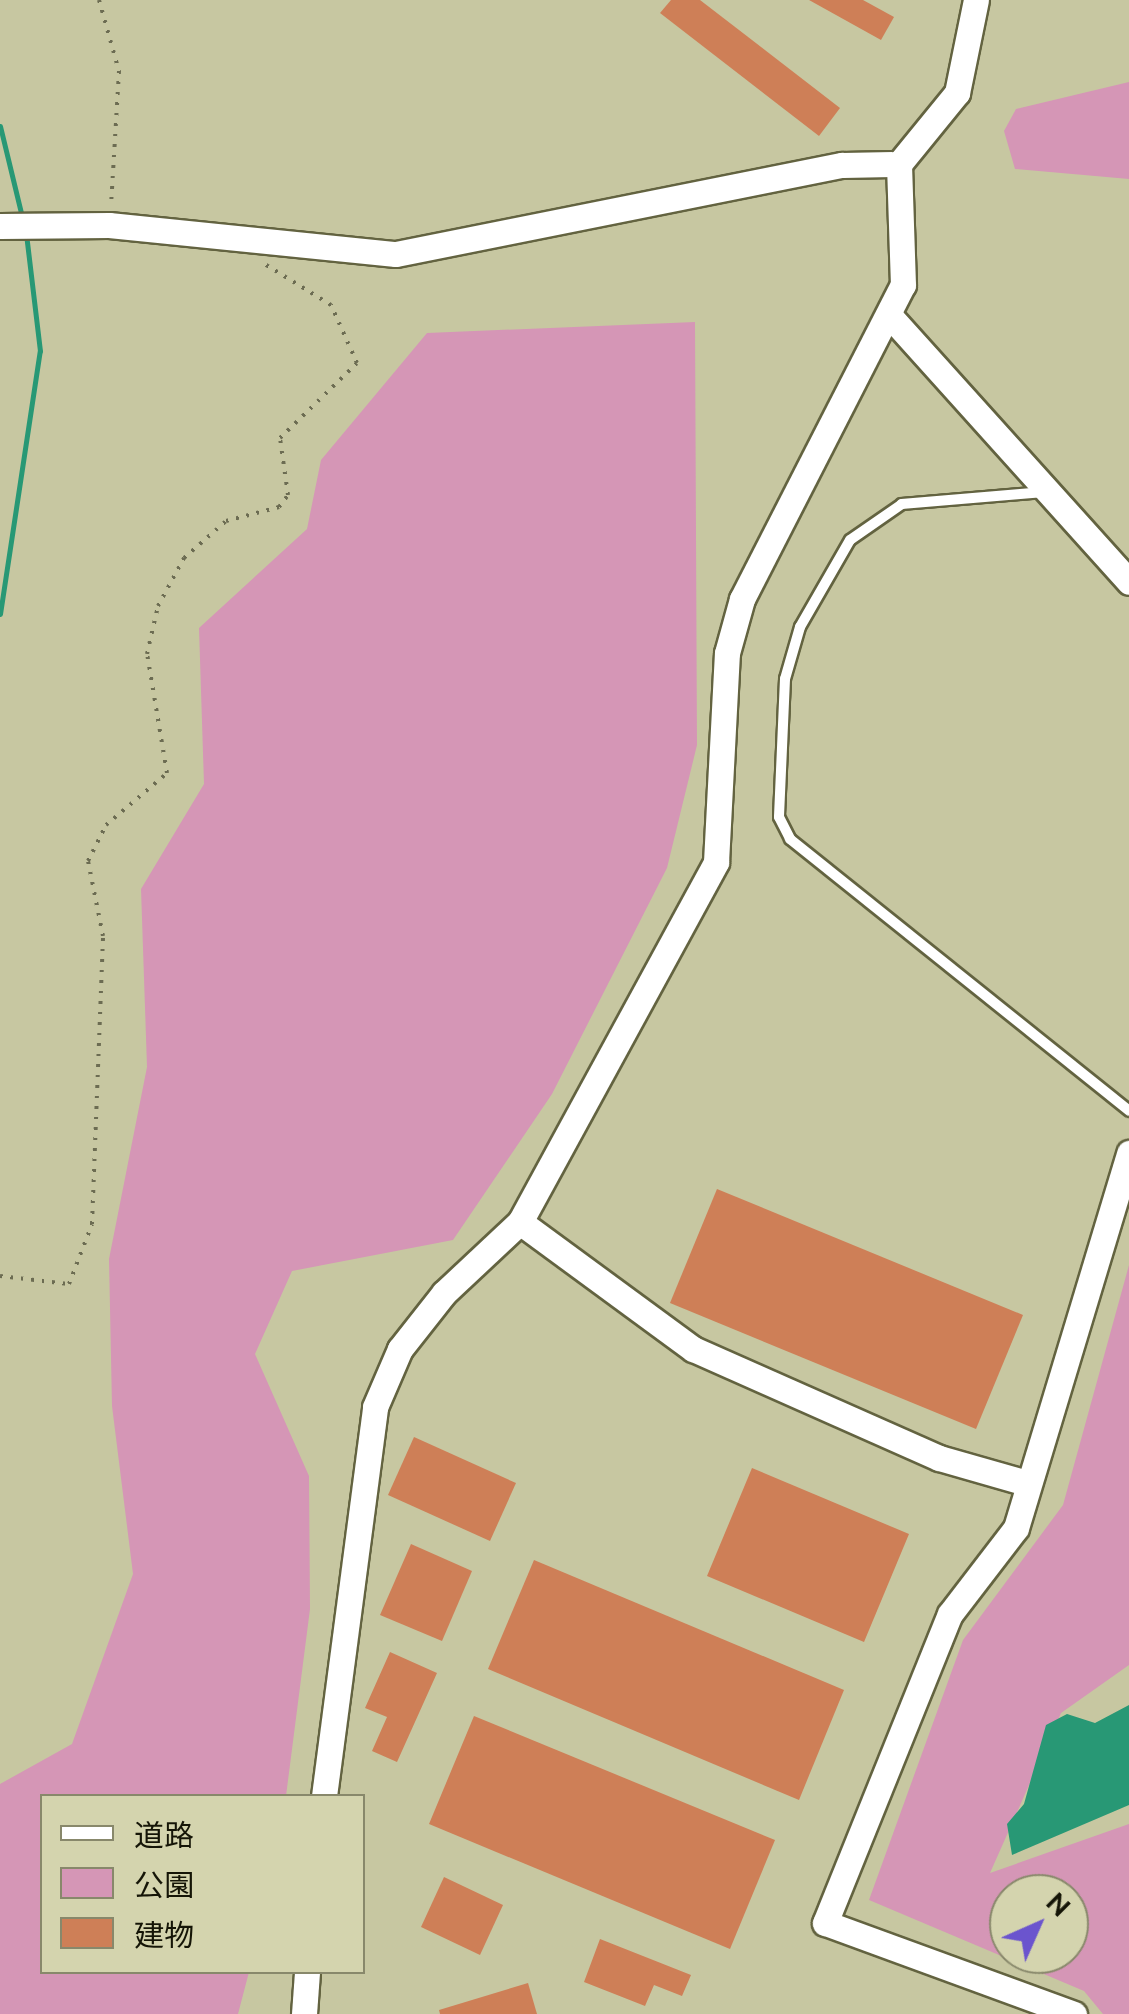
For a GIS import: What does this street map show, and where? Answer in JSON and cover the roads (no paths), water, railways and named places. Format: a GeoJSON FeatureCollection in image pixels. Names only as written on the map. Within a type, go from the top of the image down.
{"type":"FeatureCollection","features":[{"type":"Feature","properties":{"kind":"street"},"geometry":{"type":"LineString","coordinates":[[324,1794],[375,1407],[400,1349],[444,1292],[520,1222],[716,862],[727,653],[742,599],[903,285],[899,164],[957,92],[976,0]]}},
{"type":"Feature","properties":{"kind":"street"},"geometry":{"type":"LineString","coordinates":[[0,226],[109,225],[432,250],[842,165],[899,164]]}},
{"type":"Feature","properties":{"kind":"street"},"geometry":{"type":"LineString","coordinates":[[890,315],[1129,582]]}},
{"type":"Feature","properties":{"kind":"street"},"geometry":{"type":"LineString","coordinates":[[1074,2014],[825,1923],[936,1645],[1016,1528],[1129,1153]]}},
{"type":"Feature","properties":{"kind":"street"},"geometry":{"type":"LineString","coordinates":[[520,1222],[693,1349],[940,1458],[1028,1482]]}},
{"type":"Feature","properties":{"kind":"street"},"geometry":{"type":"LineString","coordinates":[[304,2014],[307,1974]]}},
{"type":"Feature","properties":{"kind":"lane"},"geometry":{"type":"LineString","coordinates":[[1050,492],[902,504],[850,540],[800,627],[785,679],[779,818],[790,839],[1129,1111]]}},
{"type":"Feature","properties":{"kind":"waterway"},"geometry":{"type":"LineString","coordinates":[[0,126],[22,217]]}},
{"type":"Feature","properties":{"kind":"waterway"},"geometry":{"type":"LineString","coordinates":[[0,614],[40,351],[26,233]]}}]}
